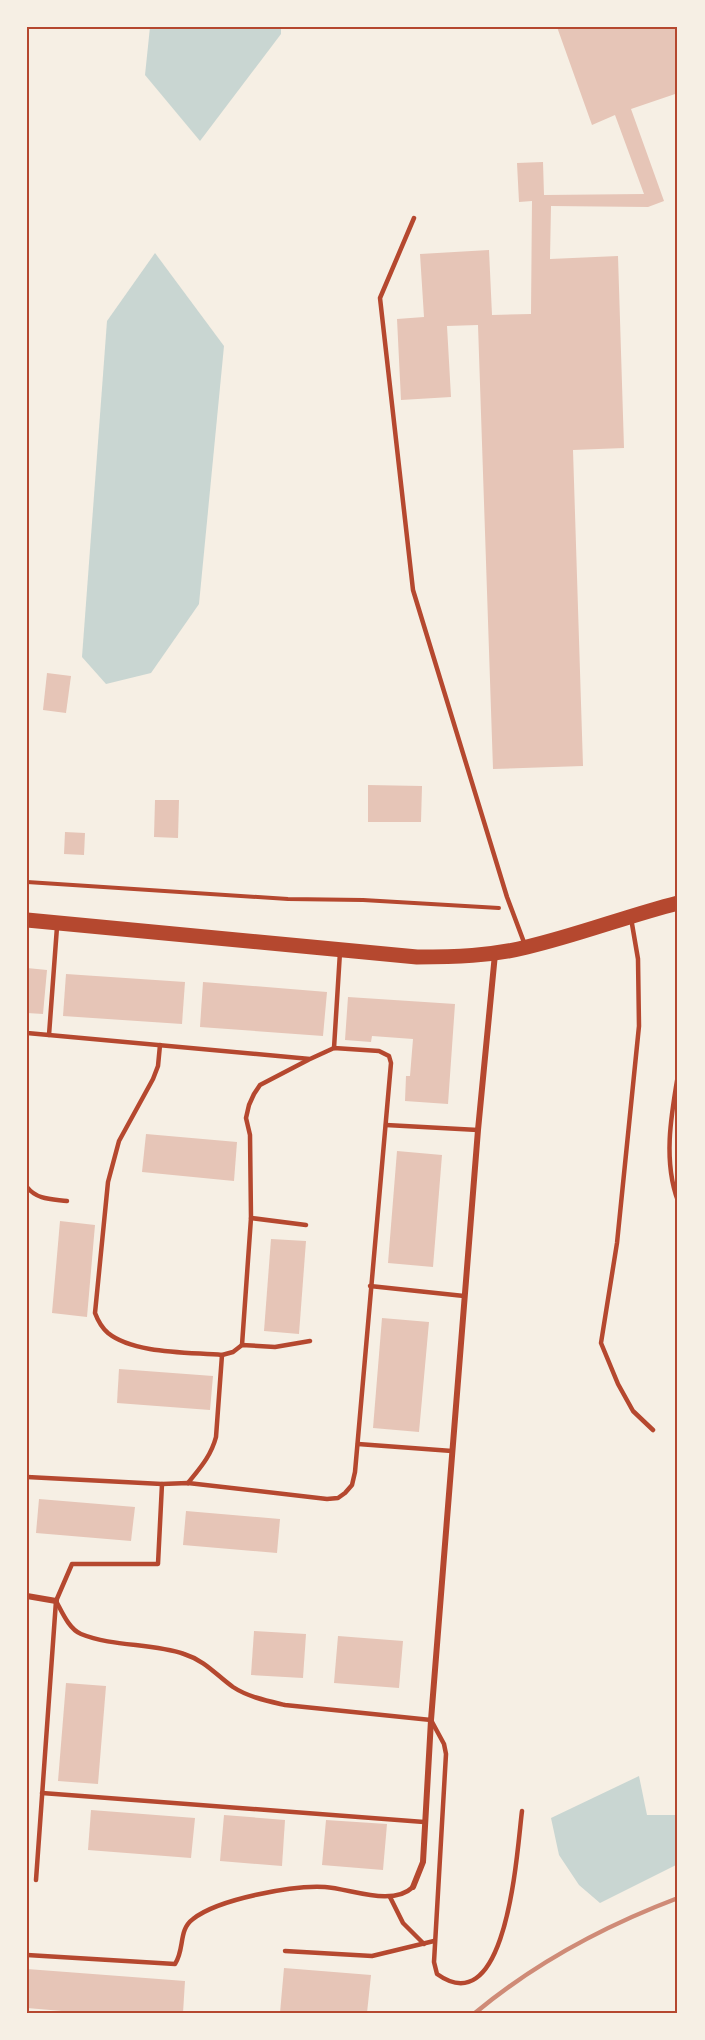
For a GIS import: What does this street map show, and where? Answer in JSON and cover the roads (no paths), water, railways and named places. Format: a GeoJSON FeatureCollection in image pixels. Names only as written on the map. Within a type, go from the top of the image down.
{"type":"FeatureCollection","features":[{"type":"Feature","properties":{"kind":"main road"},"geometry":{"type":"LineString","coordinates":[[27,920],[417,957],[456,957],[526,947],[678,903]]}},
{"type":"Feature","properties":{"kind":"street"},"geometry":{"type":"LineString","coordinates":[[413,1887],[423,1862],[431,1720],[464,1296],[495,953]]}},
{"type":"Feature","properties":{"kind":"street"},"geometry":{"type":"LineString","coordinates":[[27,1596],[56,1601]]}},
{"type":"Feature","properties":{"kind":"lane"},"geometry":{"type":"LineString","coordinates":[[414,218],[380,298],[413,590],[512,909],[526,947]]}},
{"type":"Feature","properties":{"kind":"lane"},"geometry":{"type":"LineString","coordinates":[[631,915],[638,959],[639,1026],[617,1243],[601,1343],[618,1384],[633,1411],[653,1430]]}},
{"type":"Feature","properties":{"kind":"lane"},"geometry":{"type":"LineString","coordinates":[[49,1035],[57,923]]}},
{"type":"Feature","properties":{"kind":"lane"},"geometry":{"type":"LineString","coordinates":[[334,1048],[340,950]]}},
{"type":"Feature","properties":{"kind":"lane"},"geometry":{"type":"LineString","coordinates":[[27,1033],[310,1059]]}},
{"type":"Feature","properties":{"kind":"lane"},"geometry":{"type":"LineString","coordinates":[[160,1045],[158,1066],[119,1141],[108,1182],[94,1313],[108,1333],[121,1341],[151,1349],[222,1355],[233,1352],[242,1345],[275,1347],[310,1341]]}},
{"type":"Feature","properties":{"kind":"lane"},"geometry":{"type":"LineString","coordinates":[[27,1478],[162,1484],[188,1483],[327,1499],[338,1498],[352,1485],[358,1444],[391,1063],[389,1056],[379,1051],[334,1048],[260,1085],[254,1094],[246,1118],[250,1135],[251,1218],[242,1345]]}},
{"type":"Feature","properties":{"kind":"lane"},"geometry":{"type":"LineString","coordinates":[[678,1075],[672,1110],[670,1155],[671,1184],[678,1200]]}},
{"type":"Feature","properties":{"kind":"lane"},"geometry":{"type":"LineString","coordinates":[[386,1125],[478,1130]]}},
{"type":"Feature","properties":{"kind":"lane"},"geometry":{"type":"LineString","coordinates":[[27,1187],[33,1195],[67,1201]]}},
{"type":"Feature","properties":{"kind":"lane"},"geometry":{"type":"LineString","coordinates":[[251,1218],[306,1225]]}},
{"type":"Feature","properties":{"kind":"lane"},"geometry":{"type":"LineString","coordinates":[[370,1286],[464,1296]]}},
{"type":"Feature","properties":{"kind":"lane"},"geometry":{"type":"LineString","coordinates":[[188,1483],[206,1462],[216,1437],[222,1355]]}},
{"type":"Feature","properties":{"kind":"lane"},"geometry":{"type":"LineString","coordinates":[[358,1444],[452,1451]]}},
{"type":"Feature","properties":{"kind":"lane"},"geometry":{"type":"LineString","coordinates":[[36,1880],[56,1601],[72,1564],[158,1564],[162,1484]]}},
{"type":"Feature","properties":{"kind":"lane"},"geometry":{"type":"LineString","coordinates":[[56,1601],[68,1622],[78,1633],[105,1641],[182,1653],[201,1661],[234,1688],[263,1700],[285,1705],[431,1720],[444,1744],[446,1754],[434,1962],[436,1974],[447,1982],[466,1983],[480,1977],[491,1962],[508,1912],[522,1811]]}},
{"type":"Feature","properties":{"kind":"lane"},"geometry":{"type":"LineString","coordinates":[[42,1793],[424,1821]]}},
{"type":"Feature","properties":{"kind":"lane"},"geometry":{"type":"LineString","coordinates":[[27,1955],[175,1964],[180,1956],[186,1926],[193,1918],[215,1907],[257,1895],[296,1888],[326,1887],[390,1897],[405,1894],[413,1887]]}},
{"type":"Feature","properties":{"kind":"lane"},"geometry":{"type":"LineString","coordinates":[[390,1897],[404,1923],[424,1944]]}},
{"type":"Feature","properties":{"kind":"lane"},"geometry":{"type":"LineString","coordinates":[[285,1951],[361,1957],[384,1954],[434,1941]]}},
{"type":"Feature","properties":{"kind":"railway"},"geometry":{"type":"LineString","coordinates":[[475,2013],[522,1978],[571,1947],[678,1898]]}}]}
